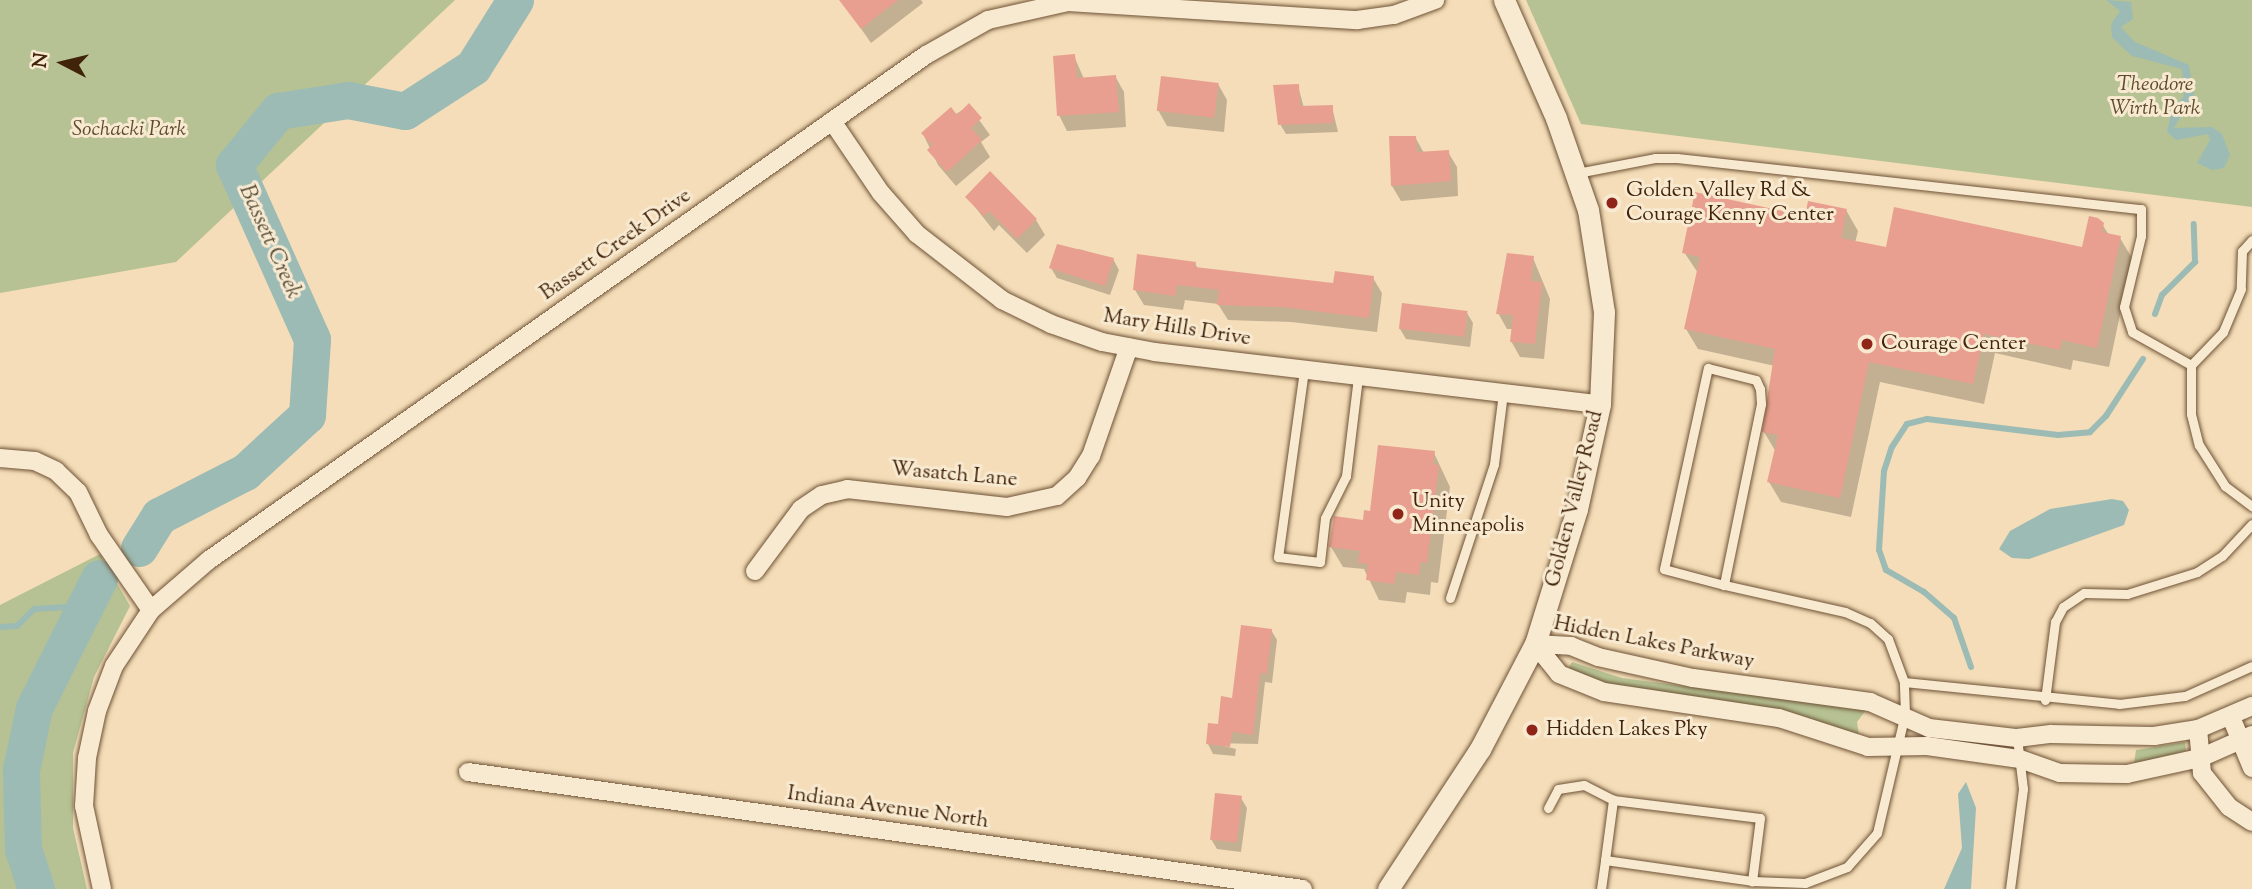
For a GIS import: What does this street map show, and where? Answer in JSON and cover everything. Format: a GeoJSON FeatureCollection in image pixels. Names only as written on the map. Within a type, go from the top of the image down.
{"type":"FeatureCollection","features":[{"type":"Feature","properties":{"kind":"street","name":"Bassett Creek Drive"},"geometry":{"type":"LineString","coordinates":[[102,889],[84,806],[87,758],[97,711],[114,666],[151,610],[209,560],[953,38],[1028,9],[1068,2],[1357,20],[1394,15],[1435,0]]}},
{"type":"Feature","properties":{"kind":"street","name":"Golden Valley Road"},"geometry":{"type":"LineString","coordinates":[[1388,889],[1473,760],[1535,644],[1577,509],[1600,404],[1604,312],[1600,261],[1577,173],[1504,0]]}},
{"type":"Feature","properties":{"kind":"street","name":"Mary Hills Drive"},"geometry":{"type":"LineString","coordinates":[[832,121],[881,193],[917,234],[958,269],[1002,300],[1051,324],[1129,347],[1358,377],[1600,404]]}},
{"type":"Feature","properties":{"kind":"street","name":"Wasatch Lane"},"geometry":{"type":"LineString","coordinates":[[755,571],[801,509],[822,495],[846,489],[1007,507],[1057,496],[1077,478],[1091,456],[1129,347]]}},
{"type":"Feature","properties":{"kind":"street"},"geometry":{"type":"LineString","coordinates":[[0,458],[35,461],[56,471],[78,492],[99,535],[151,610]]}},
{"type":"Feature","properties":{"kind":"street","name":"Hidden Lakes Parkway"},"geometry":{"type":"LineString","coordinates":[[1535,644],[1571,646],[1598,657],[1693,678],[1870,702],[1905,714],[1929,728],[2017,738],[2051,734],[2122,738],[2198,729],[2252,706]]}},
{"type":"Feature","properties":{"kind":"street","name":"Hidden Lakes Parkway"},"geometry":{"type":"LineString","coordinates":[[1535,644],[1559,674],[1604,692],[1779,718],[1868,747],[1900,750],[1927,746],[2020,759],[2060,773],[2103,776],[2200,758],[2246,738]]}},
{"type":"Feature","properties":{"kind":"street"},"geometry":{"type":"LineString","coordinates":[[2231,717],[2246,738],[2252,768]]}},
{"type":"Feature","properties":{"kind":"street"},"geometry":{"type":"LineString","coordinates":[[2198,729],[2202,773],[2218,796],[2252,822]]}},
{"type":"Feature","properties":{"kind":"street","name":"Indiana Avenue North"},"geometry":{"type":"LineString","coordinates":[[468,772],[1303,889]]}},
{"type":"Feature","properties":{"kind":"lane"},"geometry":{"type":"LineString","coordinates":[[1577,173],[1644,159],[1677,158],[2141,209],[2141,236],[2124,307],[2132,332],[2191,365]]}},
{"type":"Feature","properties":{"kind":"lane"},"geometry":{"type":"LineString","coordinates":[[2252,240],[2242,251],[2241,289],[2223,332],[2191,365],[2191,414],[2199,445],[2225,486],[2252,506]]}},
{"type":"Feature","properties":{"kind":"lane"},"geometry":{"type":"LineString","coordinates":[[1605,860],[1752,881],[1805,883],[1826,877],[1861,855],[1885,812],[1900,750],[1905,714],[1904,682],[1888,639],[1870,624],[1845,612],[1724,586],[1664,569],[1708,368],[1755,380],[1760,389],[1761,404],[1724,586]]}},
{"type":"Feature","properties":{"kind":"lane"},"geometry":{"type":"LineString","coordinates":[[1304,370],[1278,557],[1320,562],[1325,518],[1346,476],[1358,377]]}},
{"type":"Feature","properties":{"kind":"lane"},"geometry":{"type":"LineString","coordinates":[[1450,598],[1494,464],[1503,393]]}},
{"type":"Feature","properties":{"kind":"lane"},"geometry":{"type":"LineString","coordinates":[[2045,700],[2055,622],[2063,607],[2084,593],[2127,594],[2197,572],[2222,556],[2252,524]]}},
{"type":"Feature","properties":{"kind":"lane"},"geometry":{"type":"LineString","coordinates":[[1904,682],[2045,700],[2119,704],[2174,698],[2252,666]]}},
{"type":"Feature","properties":{"kind":"lane"},"geometry":{"type":"LineString","coordinates":[[2011,889],[2022,789],[2017,738]]}},
{"type":"Feature","properties":{"kind":"lane"},"geometry":{"type":"LineString","coordinates":[[1548,808],[1558,789],[1570,784],[1598,789],[1613,800],[1760,818],[1752,881]]}},
{"type":"Feature","properties":{"kind":"lane"},"geometry":{"type":"LineString","coordinates":[[1601,889],[1613,800]]}},
{"type":"Feature","properties":{"kind":"green space","name":"Sochacki Park"},"geometry":{"type":"Polygon","coordinates":[[[0,0],[455,0],[176,262],[0,293],[0,0]]]}},
{"type":"Feature","properties":{"kind":"green space","name":"Theodore Wirth Park"},"geometry":{"type":"Polygon","coordinates":[[[1526,0],[2252,0],[2252,207],[1581,124],[1526,0]]]}},
{"type":"Feature","properties":{"kind":"green space"},"geometry":{"type":"Polygon","coordinates":[[[100,554],[130,606],[94,677],[73,753],[73,828],[87,889],[0,889],[0,605],[100,554]]]}},
{"type":"Feature","properties":{"kind":"green space"},"geometry":{"type":"Polygon","coordinates":[[[1572,662],[1622,678],[1866,710],[1857,722],[1859,736],[1800,715],[1618,690],[1568,669],[1572,662]]]}},
{"type":"Feature","properties":{"kind":"green space"},"geometry":{"type":"Polygon","coordinates":[[[2185,742],[2186,751],[2134,764],[2136,750],[2185,742]]]}},
{"type":"Feature","properties":{"kind":"water"},"geometry":{"type":"Polygon","coordinates":[[[2106,0],[2131,2],[2133,19],[2121,27],[2135,42],[2189,65],[2194,94],[2174,128],[2212,127],[2222,134],[2230,155],[2224,168],[2212,170],[2197,163],[2210,140],[2208,134],[2176,140],[2167,132],[2172,109],[2184,96],[2182,69],[2132,56],[2112,37],[2111,24],[2120,11],[2106,0]]]}},
{"type":"Feature","properties":{"kind":"water"},"geometry":{"type":"Polygon","coordinates":[[[2112,499],[2123,501],[2129,510],[2124,525],[2029,559],[2012,558],[1999,549],[2010,531],[2050,509],[2112,499]]]}},
{"type":"Feature","properties":{"kind":"water"},"geometry":{"type":"Polygon","coordinates":[[[1966,782],[1976,808],[1971,889],[1944,889],[1962,848],[1958,794],[1966,782]]]}},
{"type":"Feature","properties":{"kind":"building"},"geometry":{"type":"Polygon","coordinates":[[[839,0],[898,0],[861,29],[839,0]]]}},
{"type":"Feature","properties":{"kind":"building"},"geometry":{"type":"Polygon","coordinates":[[[1075,54],[1077,78],[1116,75],[1119,112],[1057,116],[1053,56],[1075,54]]]}},
{"type":"Feature","properties":{"kind":"building"},"geometry":{"type":"Polygon","coordinates":[[[1161,76],[1219,83],[1214,118],[1157,111],[1161,76]]]}},
{"type":"Feature","properties":{"kind":"building"},"geometry":{"type":"Polygon","coordinates":[[[1299,84],[1300,106],[1333,105],[1333,123],[1278,125],[1273,85],[1299,84]]]}},
{"type":"Feature","properties":{"kind":"building"},"geometry":{"type":"Polygon","coordinates":[[[969,103],[982,118],[971,128],[982,140],[947,172],[927,150],[932,145],[921,133],[951,107],[957,115],[969,103]]]}},
{"type":"Feature","properties":{"kind":"building"},"geometry":{"type":"Polygon","coordinates":[[[1389,136],[1416,136],[1417,152],[1449,150],[1451,181],[1391,186],[1389,136]]]}},
{"type":"Feature","properties":{"kind":"building"},"geometry":{"type":"Polygon","coordinates":[[[990,171],[1037,219],[1017,239],[989,211],[984,216],[965,197],[990,171]]]}},
{"type":"Feature","properties":{"kind":"building","name":"Courage Center"},"geometry":{"type":"Polygon","coordinates":[[[1695,192],[1805,216],[1808,201],[1847,209],[1841,238],[1886,247],[1894,207],[2082,247],[2089,216],[2098,218],[2104,223],[2102,232],[2121,236],[2097,348],[2062,340],[2060,350],[1984,334],[1973,384],[1869,362],[1840,498],[1767,482],[1778,435],[1762,432],[1775,349],[1684,329],[1700,257],[1682,253],[1695,192]]]}},
{"type":"Feature","properties":{"kind":"building"},"geometry":{"type":"Polygon","coordinates":[[[1057,244],[1114,258],[1105,286],[1049,268],[1057,244]]]}},
{"type":"Feature","properties":{"kind":"building"},"geometry":{"type":"Polygon","coordinates":[[[1507,253],[1534,256],[1531,281],[1542,282],[1535,344],[1510,342],[1513,315],[1496,314],[1507,253]]]}},
{"type":"Feature","properties":{"kind":"building"},"geometry":{"type":"Polygon","coordinates":[[[1137,254],[1196,262],[1195,267],[1333,283],[1335,271],[1374,276],[1369,318],[1282,307],[1217,305],[1219,290],[1177,285],[1175,296],[1133,290],[1137,254]]]}},
{"type":"Feature","properties":{"kind":"building"},"geometry":{"type":"Polygon","coordinates":[[[1402,303],[1468,311],[1464,337],[1399,329],[1402,303]]]}},
{"type":"Feature","properties":{"kind":"building","name":"Unity Minneapolis"},"geometry":{"type":"Polygon","coordinates":[[[1378,445],[1435,451],[1433,464],[1439,465],[1427,563],[1420,562],[1419,575],[1396,572],[1394,584],[1366,580],[1368,564],[1358,563],[1360,551],[1329,547],[1334,516],[1363,520],[1364,510],[1370,511],[1378,445]]]}},
{"type":"Feature","properties":{"kind":"building"},"geometry":{"type":"Polygon","coordinates":[[[1241,625],[1272,629],[1267,674],[1260,673],[1253,735],[1232,732],[1230,747],[1206,744],[1208,723],[1218,724],[1221,696],[1232,698],[1241,625]]]}},
{"type":"Feature","properties":{"kind":"building"},"geometry":{"type":"Polygon","coordinates":[[[1215,793],[1242,796],[1237,843],[1210,840],[1215,793]]]}},
{"type":"Feature","properties":{"kind":"waterway","name":"Bassett Creek"},"geometry":{"type":"LineString","coordinates":[[139,548],[159,516],[245,472],[307,415],[312,339],[234,165],[278,111],[348,100],[405,111],[473,67],[515,0]]}},
{"type":"Feature","properties":{"kind":"waterway"},"geometry":{"type":"LineString","coordinates":[[2155,314],[2162,295],[2195,262],[2194,224]]}},
{"type":"Feature","properties":{"kind":"waterway"},"geometry":{"type":"LineString","coordinates":[[1971,667],[1954,618],[1924,592],[1886,570],[1879,550],[1884,471],[1892,447],[1907,424],[1927,419],[2058,435],[2090,432],[2106,416],[2143,359]]}},
{"type":"Feature","properties":{"kind":"waterway","name":"Bassett Creek"},"geometry":{"type":"LineString","coordinates":[[36,889],[23,849],[21,770],[34,708],[99,578]]}},
{"type":"Feature","properties":{"kind":"waterway"},"geometry":{"type":"LineString","coordinates":[[0,627],[17,626],[34,609],[84,606]]}},
{"type":"Feature","properties":{"kind":"place","name":"Golden Valley Rd & Courage Kenny Center"},"geometry":{"type":"Point","coordinates":[1612,203]}},
{"type":"Feature","properties":{"kind":"place","name":"Courage Center"},"geometry":{"type":"Point","coordinates":[1867,344]}},
{"type":"Feature","properties":{"kind":"place","name":"Unity Minneapolis"},"geometry":{"type":"Point","coordinates":[1398,514]}},
{"type":"Feature","properties":{"kind":"place","name":"Hidden Lakes Pky"},"geometry":{"type":"Point","coordinates":[1532,730]}}]}
